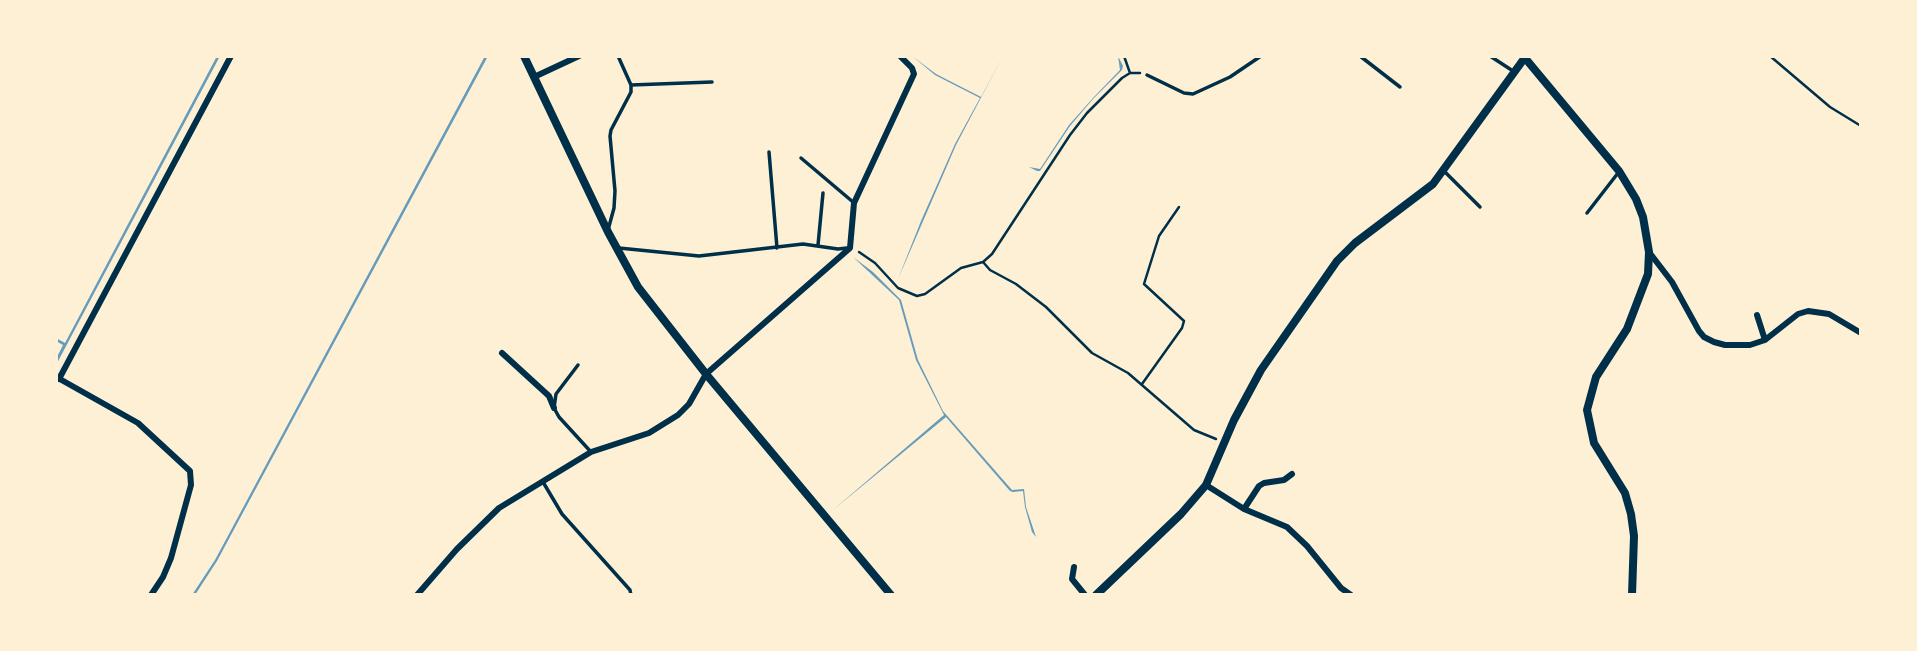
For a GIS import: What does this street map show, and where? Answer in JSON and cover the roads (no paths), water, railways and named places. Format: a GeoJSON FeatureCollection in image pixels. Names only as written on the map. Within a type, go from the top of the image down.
{"type":"FeatureCollection","features":[{"type":"Feature","properties":{"kind":"street"},"geometry":{"type":"LineString","coordinates":[[151,595],[171,558],[191,485],[190,471],[138,422],[58,378],[231,56]]}},
{"type":"Feature","properties":{"kind":"street"},"geometry":{"type":"LineString","coordinates":[[524,56],[608,232],[638,286],[706,374],[891,595]]}},
{"type":"Feature","properties":{"kind":"street"},"geometry":{"type":"LineString","coordinates":[[534,77],[579,56]]}},
{"type":"Feature","properties":{"kind":"street"},"geometry":{"type":"LineString","coordinates":[[417,595],[480,525],[499,508],[591,452],[649,433],[666,424],[689,404],[706,374],[850,248],[854,203],[914,74],[912,68],[900,56]]}},
{"type":"Feature","properties":{"kind":"street"},"geometry":{"type":"LineString","coordinates":[[1096,595],[1181,514],[1206,485],[1234,420],[1261,370],[1337,261],[1355,243],[1433,184],[1525,57],[1619,171],[1636,199],[1643,217],[1649,252],[1648,274],[1627,329],[1596,377],[1587,410],[1594,443],[1625,493],[1631,514],[1634,536],[1632,595]]}},
{"type":"Feature","properties":{"kind":"street"},"geometry":{"type":"LineString","coordinates":[[1649,252],[1672,282],[1704,337],[1725,345],[1750,345],[1765,340],[1798,314],[1808,311],[1829,314],[1861,332]]}},
{"type":"Feature","properties":{"kind":"street"},"geometry":{"type":"LineString","coordinates":[[1757,315],[1765,340]]}},
{"type":"Feature","properties":{"kind":"street"},"geometry":{"type":"LineString","coordinates":[[502,353],[549,396],[554,408]]}},
{"type":"Feature","properties":{"kind":"street"},"geometry":{"type":"LineString","coordinates":[[1244,509],[1259,486],[1284,480],[1292,474]]}},
{"type":"Feature","properties":{"kind":"street"},"geometry":{"type":"LineString","coordinates":[[1206,485],[1244,509],[1293,531],[1341,588],[1352,595]]}},
{"type":"Feature","properties":{"kind":"street"},"geometry":{"type":"LineString","coordinates":[[1074,567],[1072,579],[1085,595]]}},
{"type":"Feature","properties":{"kind":"lane"},"geometry":{"type":"LineString","coordinates":[[608,232],[615,191],[610,136],[631,92],[631,85],[618,56]]}},
{"type":"Feature","properties":{"kind":"lane"},"geometry":{"type":"LineString","coordinates":[[1147,75],[1184,93],[1193,94],[1230,77],[1261,56]]}},
{"type":"Feature","properties":{"kind":"lane"},"geometry":{"type":"LineString","coordinates":[[1360,56],[1399,87]]}},
{"type":"Feature","properties":{"kind":"lane"},"geometry":{"type":"LineString","coordinates":[[1490,56],[1515,72]]}},
{"type":"Feature","properties":{"kind":"lane"},"geometry":{"type":"LineString","coordinates":[[631,85],[712,82]]}},
{"type":"Feature","properties":{"kind":"lane"},"geometry":{"type":"LineString","coordinates":[[769,152],[776,248]]}},
{"type":"Feature","properties":{"kind":"lane"},"geometry":{"type":"LineString","coordinates":[[802,158],[854,203]]}},
{"type":"Feature","properties":{"kind":"lane"},"geometry":{"type":"LineString","coordinates":[[1444,170],[1479,207]]}},
{"type":"Feature","properties":{"kind":"lane"},"geometry":{"type":"LineString","coordinates":[[1587,213],[1619,171]]}},
{"type":"Feature","properties":{"kind":"lane"},"geometry":{"type":"LineString","coordinates":[[818,245],[823,193]]}},
{"type":"Feature","properties":{"kind":"lane"},"geometry":{"type":"LineString","coordinates":[[616,247],[699,256],[818,245],[838,249],[850,248]]}},
{"type":"Feature","properties":{"kind":"lane"},"geometry":{"type":"LineString","coordinates":[[578,365],[556,394],[554,408],[591,452]]}},
{"type":"Feature","properties":{"kind":"lane"},"geometry":{"type":"LineString","coordinates":[[542,480],[562,514],[631,590],[631,595]]}},
{"type":"Feature","properties":{"kind":"water"},"geometry":{"type":"Polygon","coordinates":[[[217,56],[220,56],[56,365],[63,345],[56,341],[56,338],[65,343],[217,56]]]}},
{"type":"Feature","properties":{"kind":"water"},"geometry":{"type":"Polygon","coordinates":[[[485,56],[488,56],[217,561],[195,595],[192,595],[215,560],[485,56]]]}},
{"type":"Feature","properties":{"kind":"water"},"geometry":{"type":"Polygon","coordinates":[[[912,56],[936,74],[981,97],[1003,56],[956,145],[898,279],[955,144],[980,98],[935,75],[912,56]]]}},
{"type":"Feature","properties":{"kind":"water"},"geometry":{"type":"Polygon","coordinates":[[[1118,56],[1122,70],[1070,126],[1040,171],[1029,167],[1040,169],[1069,125],[1093,98],[1120,70],[1118,56]]]}},
{"type":"Feature","properties":{"kind":"water"},"geometry":{"type":"Polygon","coordinates":[[[853,257],[873,272],[901,300],[918,360],[943,411],[1012,490],[1024,489],[1026,507],[1036,537],[1032,532],[1025,507],[1023,491],[1010,491],[946,417],[833,510],[944,415],[916,360],[899,300],[853,257]]]}}]}
